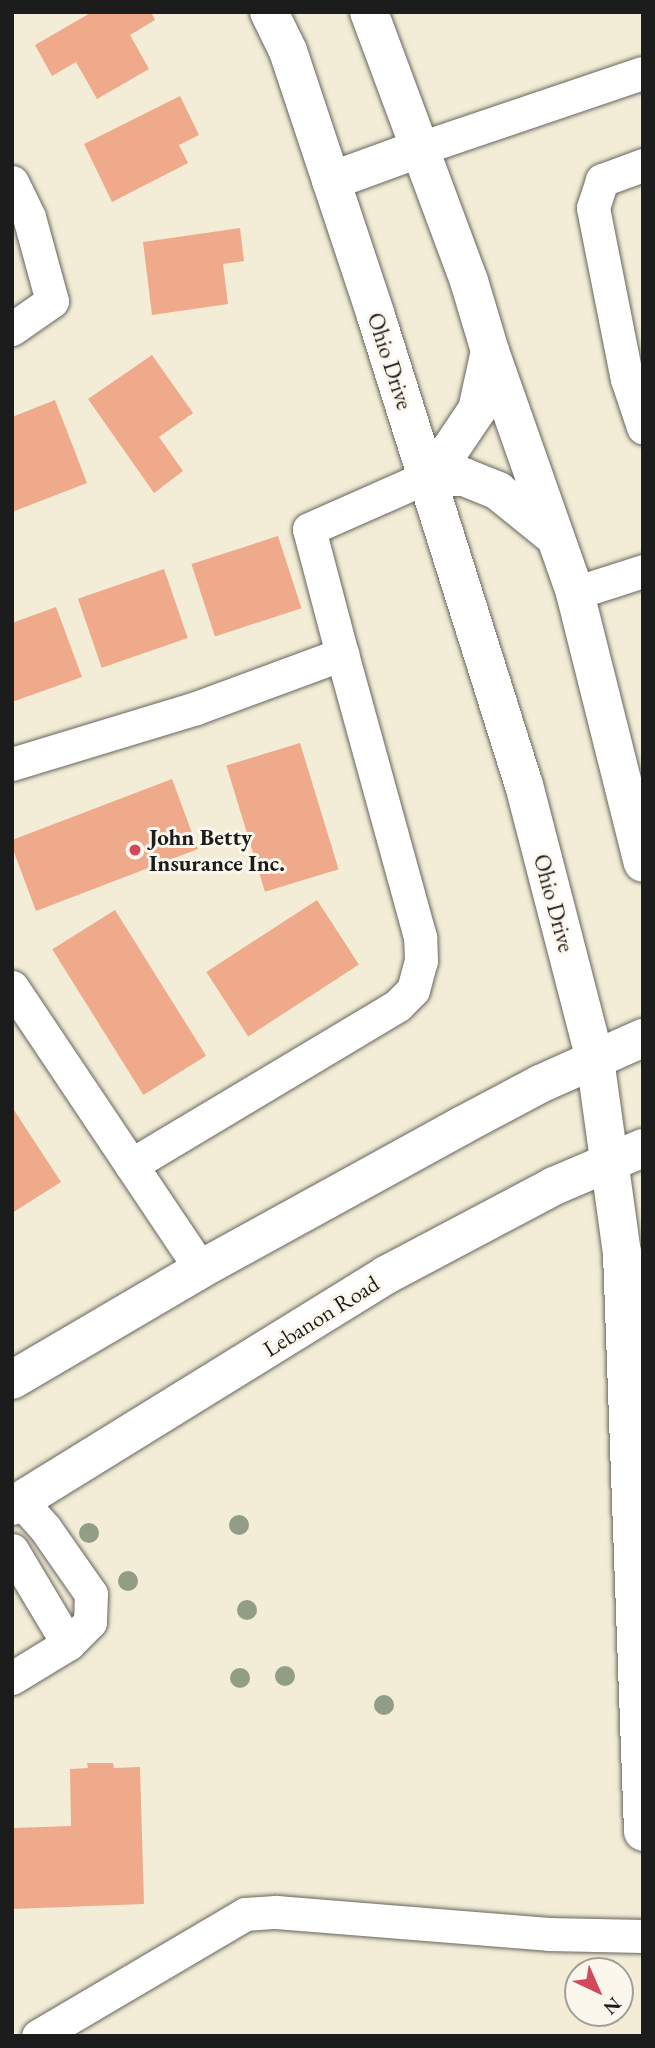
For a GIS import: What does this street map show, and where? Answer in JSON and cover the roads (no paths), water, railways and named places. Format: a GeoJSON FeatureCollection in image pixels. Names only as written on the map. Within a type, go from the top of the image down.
{"type":"FeatureCollection","features":[{"type":"Feature","properties":{"kind":"main road","name":"Ohio Drive"},"geometry":{"type":"LineString","coordinates":[[269,12],[288,51],[331,181],[524,785],[595,1059],[623,1266],[643,1832]]}},
{"type":"Feature","properties":{"kind":"main road"},"geometry":{"type":"LineString","coordinates":[[369,12],[469,281],[490,351],[575,593],[643,863]]}},
{"type":"Feature","properties":{"kind":"main road"},"geometry":{"type":"LineString","coordinates":[[331,181],[421,148]]}},
{"type":"Feature","properties":{"kind":"main road"},"geometry":{"type":"LineString","coordinates":[[427,477],[450,450],[477,410],[490,351]]}},
{"type":"Feature","properties":{"kind":"main road"},"geometry":{"type":"LineString","coordinates":[[427,477],[464,477],[498,491],[555,537]]}},
{"type":"Feature","properties":{"kind":"main road"},"geometry":{"type":"LineString","coordinates":[[12,1380],[201,1269],[528,1090],[643,1038]]}},
{"type":"Feature","properties":{"kind":"main road","name":"Lebanon Road"},"geometry":{"type":"LineString","coordinates":[[15,1500],[386,1275],[554,1186],[643,1148]]}},
{"type":"Feature","properties":{"kind":"street"},"geometry":{"type":"LineString","coordinates":[[421,148],[643,73]]}},
{"type":"Feature","properties":{"kind":"street"},"geometry":{"type":"LineString","coordinates":[[643,165],[602,180],[593,208],[627,379],[643,427]]}},
{"type":"Feature","properties":{"kind":"street"},"geometry":{"type":"LineString","coordinates":[[12,182],[29,217],[52,301],[12,329]]}},
{"type":"Feature","properties":{"kind":"street"},"geometry":{"type":"LineString","coordinates":[[131,1165],[398,1005],[413,990],[421,961],[419,937],[309,529],[427,477]]}},
{"type":"Feature","properties":{"kind":"street"},"geometry":{"type":"LineString","coordinates":[[575,593],[643,571]]}},
{"type":"Feature","properties":{"kind":"street"},"geometry":{"type":"LineString","coordinates":[[12,764],[196,708],[342,654]]}},
{"type":"Feature","properties":{"kind":"street"},"geometry":{"type":"LineString","coordinates":[[12,987],[201,1269]]}},
{"type":"Feature","properties":{"kind":"street"},"geometry":{"type":"LineString","coordinates":[[12,1678],[68,1644],[90,1622],[92,1594],[45,1528],[15,1500]]}},
{"type":"Feature","properties":{"kind":"street"},"geometry":{"type":"LineString","coordinates":[[12,1550],[68,1644]]}},
{"type":"Feature","properties":{"kind":"street"},"geometry":{"type":"LineString","coordinates":[[38,2036],[245,1913],[276,1912],[548,1934],[643,1936]]}},
{"type":"Feature","properties":{"kind":"place","name":"John Betty Insurance Inc."},"geometry":{"type":"Point","coordinates":[135,850]}}]}
